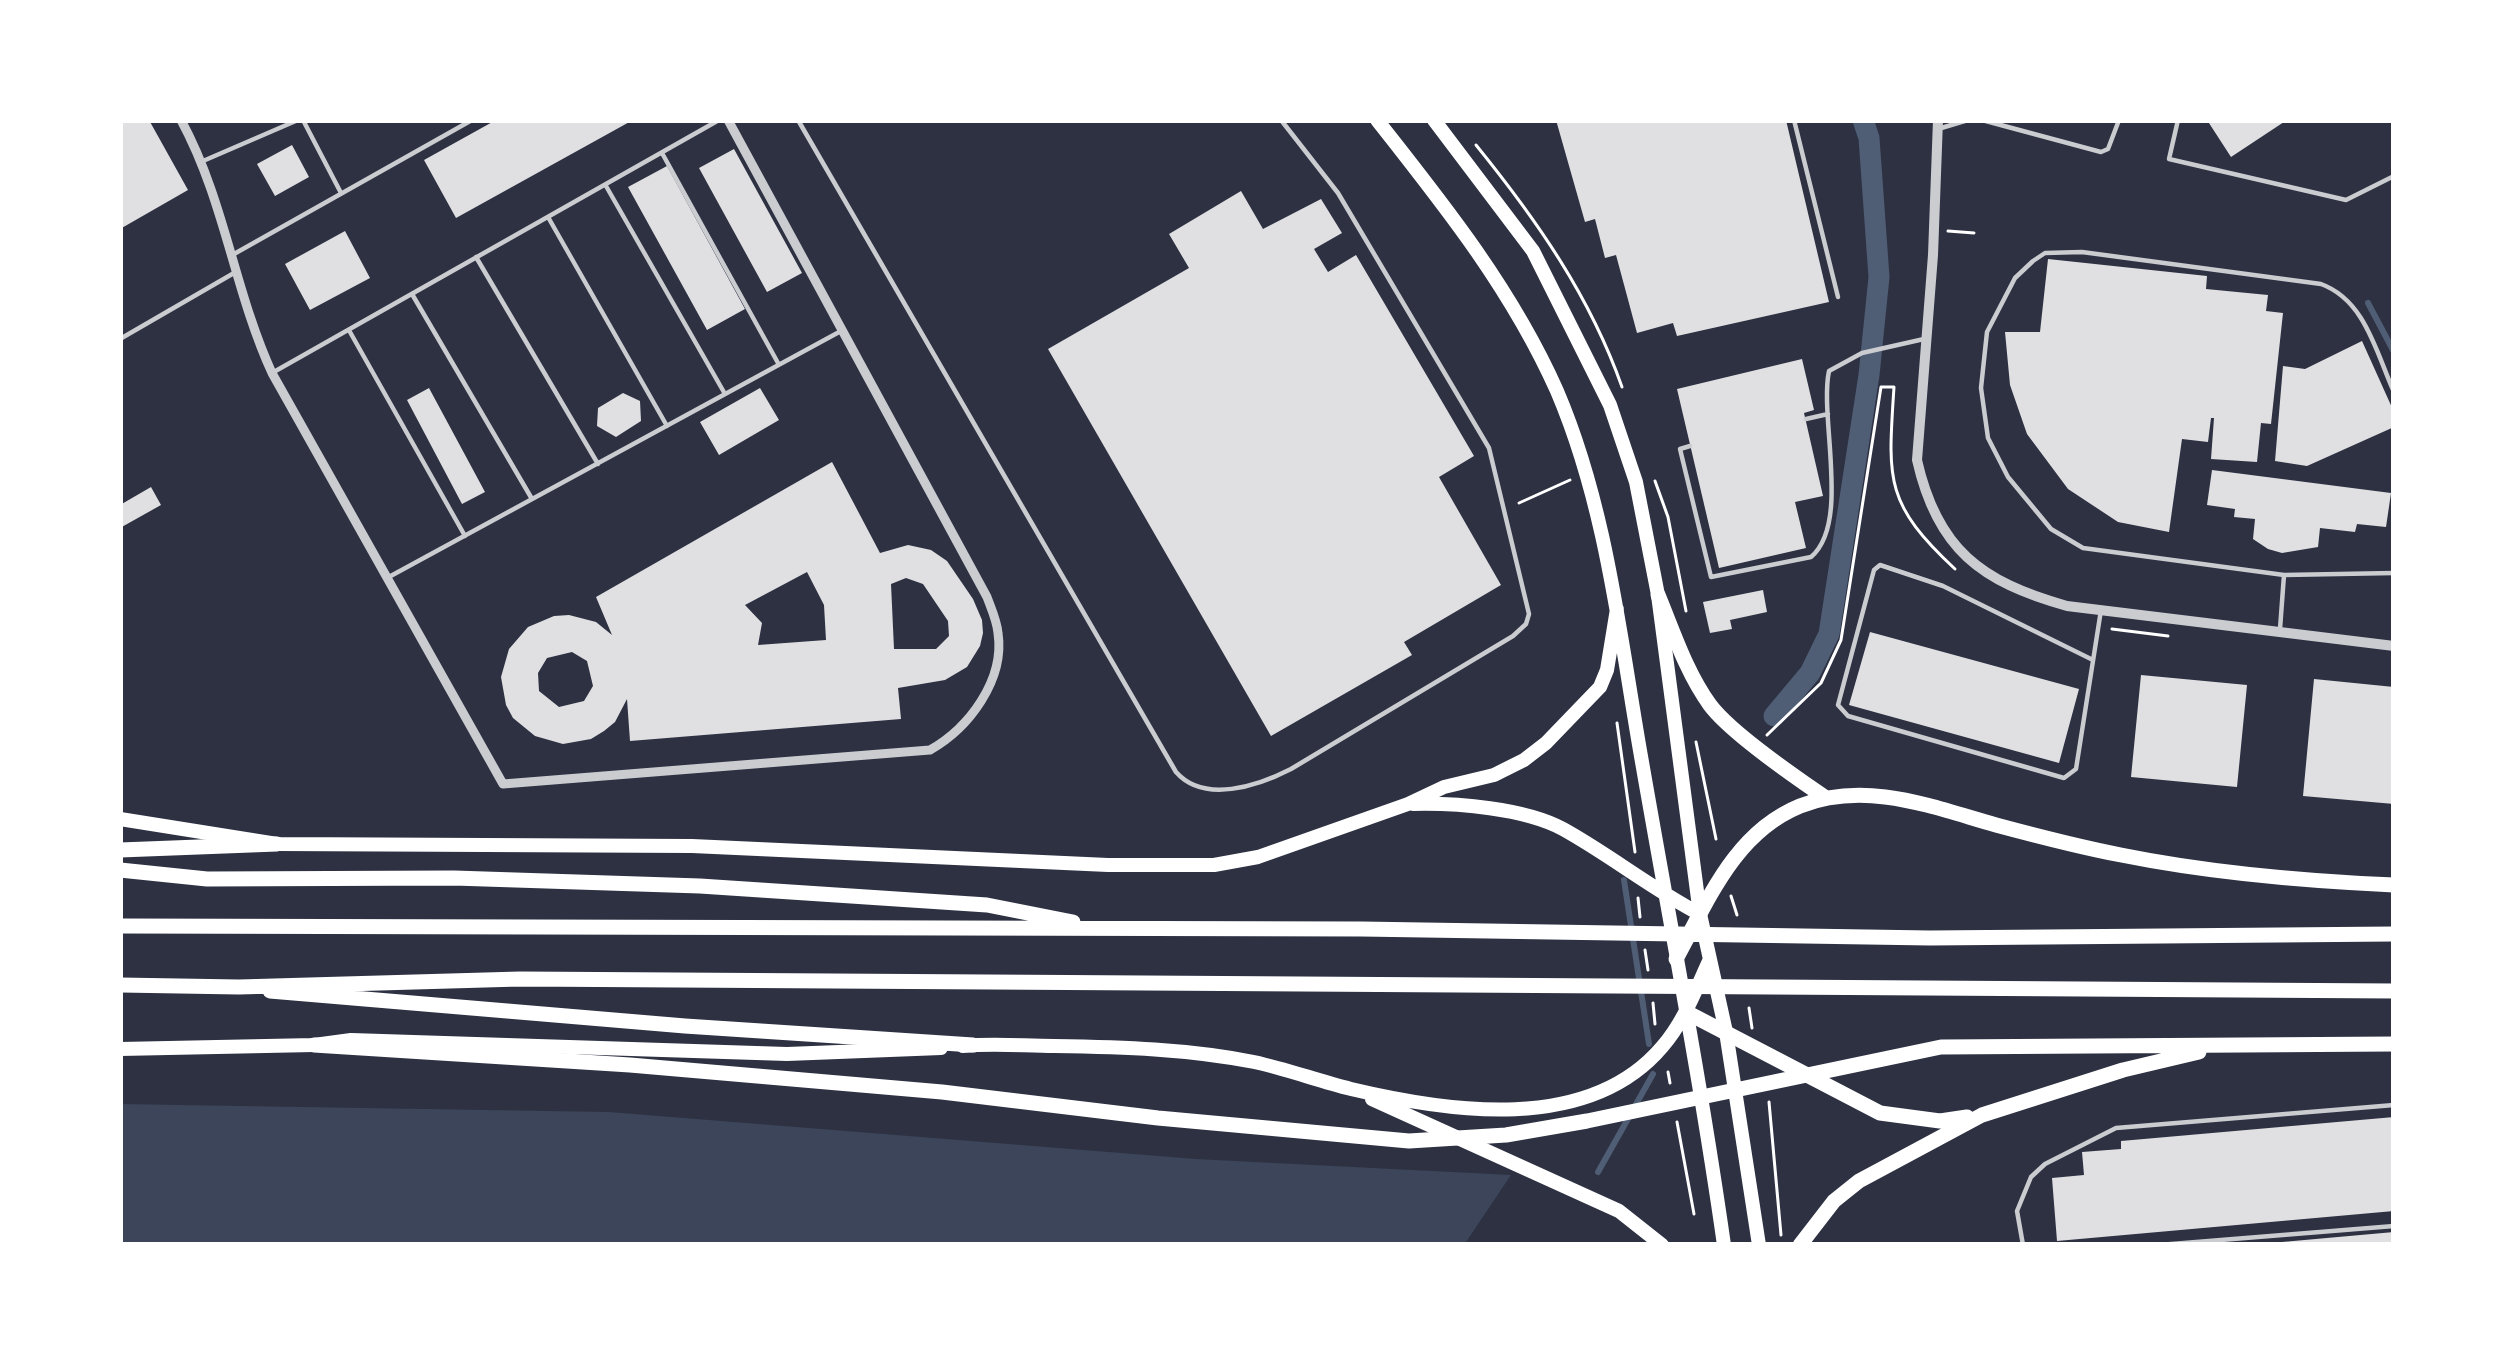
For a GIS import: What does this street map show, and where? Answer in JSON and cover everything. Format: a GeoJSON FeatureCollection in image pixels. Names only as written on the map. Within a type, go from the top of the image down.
{"type":"FeatureCollection","features":[{"type":"Feature","properties":{"kind":"highway"},"geometry":{"type":"LineString","coordinates":[[1658,595],[1709,704],[1826,798]]}},
{"type":"Feature","properties":{"kind":"highway"},"geometry":{"type":"LineString","coordinates":[[1676,959],[1722,873],[1747,842],[1797,807],[1826,798],[1866,794],[1901,799],[2166,863],[2394,885]]}},
{"type":"Feature","properties":{"kind":"highway"},"geometry":{"type":"LineString","coordinates":[[120,850],[277,844]]}},
{"type":"Feature","properties":{"kind":"highway"},"geometry":{"type":"LineString","coordinates":[[120,870],[207,879],[454,878],[700,886],[987,905],[1093,928]]}},
{"type":"Feature","properties":{"kind":"highway"},"geometry":{"type":"LineString","coordinates":[[120,926],[1093,928],[1930,938],[2394,934]]}},
{"type":"Feature","properties":{"kind":"highway"},"geometry":{"type":"LineString","coordinates":[[120,985],[239,987],[544,979],[2394,991]]}},
{"type":"Feature","properties":{"kind":"highway"},"geometry":{"type":"LineString","coordinates":[[239,987],[305,996],[973,1045]]}},
{"type":"Feature","properties":{"kind":"highway"},"geometry":{"type":"LineString","coordinates":[[1686,1012],[1880,1113],[1940,1121],[1982,1115],[2123,1070],[2225,1046]]}},
{"type":"Feature","properties":{"kind":"highway"},"geometry":{"type":"LineString","coordinates":[[314,1045],[942,1091],[1158,1118],[1408,1141],[1490,1136],[1587,1120],[1941,1048],[2394,1044]]}},
{"type":"Feature","properties":{"kind":"highway"},"geometry":{"type":"LineString","coordinates":[[1800,1245],[1834,1202],[1859,1181],[1982,1115]]}},
{"type":"Feature","properties":{"kind":"main road"},"geometry":{"type":"LineString","coordinates":[[1377,120],[1486,264],[1556,391],[1583,460],[1617,609],[1724,1245]]}},
{"type":"Feature","properties":{"kind":"main road"},"geometry":{"type":"LineString","coordinates":[[1434,120],[1533,250],[1594,370],[1636,482],[1658,595],[1700,914],[1726,1032],[1760,1245]]}},
{"type":"Feature","properties":{"kind":"main road"},"geometry":{"type":"LineString","coordinates":[[120,819],[277,844],[692,846],[1189,867],[1258,857],[1525,760],[1600,687],[1617,609]]}},
{"type":"Feature","properties":{"kind":"main road"},"geometry":{"type":"LineString","coordinates":[[1408,804],[1469,806],[1561,828],[1700,914]]}},
{"type":"Feature","properties":{"kind":"main road"},"geometry":{"type":"LineString","coordinates":[[120,1049],[351,1040],[787,1054],[973,1045],[1142,1047],[1259,1063],[1351,1089],[1457,1108],[1514,1109],[1580,1099],[1638,1069],[1662,1048],[1686,1012],[1710,959]]}},
{"type":"Feature","properties":{"kind":"main road"},"geometry":{"type":"LineString","coordinates":[[1351,1089],[1619,1211],[1662,1245]]}},
{"type":"Feature","properties":{"kind":"street"},"geometry":{"type":"LineString","coordinates":[[181,120],[203,161],[234,254],[234,273],[251,328],[272,373],[502,784],[930,750],[944,742],[986,696],[999,634],[987,596],[724,120]]}},
{"type":"Feature","properties":{"kind":"street"},"geometry":{"type":"LineString","coordinates":[[1938,125],[1917,460],[1924,493],[1940,524],[1984,573],[2020,592],[2101,610],[2394,646]]}},
{"type":"Feature","properties":{"kind":"lane"},"geometry":{"type":"LineString","coordinates":[[203,161],[300,120],[341,193]]}},
{"type":"Feature","properties":{"kind":"lane"},"geometry":{"type":"LineString","coordinates":[[234,254],[472,120]]}},
{"type":"Feature","properties":{"kind":"lane"},"geometry":{"type":"LineString","coordinates":[[272,373],[724,120]]}},
{"type":"Feature","properties":{"kind":"lane"},"geometry":{"type":"LineString","coordinates":[[798,120],[1176,772],[1193,786],[1218,790],[1279,775],[1521,629],[1528,605],[1489,448],[1338,193],[1282,120]]}},
{"type":"Feature","properties":{"kind":"lane"},"geometry":{"type":"LineString","coordinates":[[1289,128],[1295,120]]}},
{"type":"Feature","properties":{"kind":"lane"},"geometry":{"type":"LineString","coordinates":[[1794,120],[1838,297]]}},
{"type":"Feature","properties":{"kind":"lane"},"geometry":{"type":"LineString","coordinates":[[1938,125],[1968,120]]}},
{"type":"Feature","properties":{"kind":"lane"},"geometry":{"type":"LineString","coordinates":[[1982,120],[2101,152],[2108,148],[2119,120]]}},
{"type":"Feature","properties":{"kind":"lane"},"geometry":{"type":"LineString","coordinates":[[2178,120],[2169,159],[2346,200],[2391,178],[2394,187]]}},
{"type":"Feature","properties":{"kind":"lane"},"geometry":{"type":"LineString","coordinates":[[662,153],[779,365]]}},
{"type":"Feature","properties":{"kind":"lane"},"geometry":{"type":"LineString","coordinates":[[604,184],[725,394]]}},
{"type":"Feature","properties":{"kind":"lane"},"geometry":{"type":"LineString","coordinates":[[548,217],[667,426]]}},
{"type":"Feature","properties":{"kind":"lane"},"geometry":{"type":"LineString","coordinates":[[2394,392],[2358,312],[2337,290],[2082,252],[2045,253],[2015,278],[1987,332],[1981,388],[1988,438],[2008,477],[2050,529],[2084,548],[2284,575],[2394,573]]}},
{"type":"Feature","properties":{"kind":"lane"},"geometry":{"type":"LineString","coordinates":[[476,257],[598,464]]}},
{"type":"Feature","properties":{"kind":"lane"},"geometry":{"type":"LineString","coordinates":[[120,339],[234,273]]}},
{"type":"Feature","properties":{"kind":"lane"},"geometry":{"type":"LineString","coordinates":[[412,294],[532,500]]}},
{"type":"Feature","properties":{"kind":"lane"},"geometry":{"type":"LineString","coordinates":[[348,329],[465,536]]}},
{"type":"Feature","properties":{"kind":"lane"},"geometry":{"type":"LineString","coordinates":[[387,578],[844,330]]}},
{"type":"Feature","properties":{"kind":"lane"},"geometry":{"type":"LineString","coordinates":[[1690,446],[1680,449],[1712,577],[1811,557],[1819,550],[1832,504],[1829,370],[1862,353],[1924,339]]}},
{"type":"Feature","properties":{"kind":"lane"},"geometry":{"type":"LineString","coordinates":[[1805,419],[1828,414]]}},
{"type":"Feature","properties":{"kind":"lane"},"geometry":{"type":"LineString","coordinates":[[2093,660],[1943,586],[1880,565],[1874,570],[1838,705],[1848,716],[2064,778],[2076,769],[2101,610]]}},
{"type":"Feature","properties":{"kind":"lane"},"geometry":{"type":"LineString","coordinates":[[2280,634],[2284,575]]}},
{"type":"Feature","properties":{"kind":"lane"},"geometry":{"type":"LineString","coordinates":[[2023,1245],[2017,1211],[2031,1177],[2045,1164],[2116,1128],[2394,1106]]}},
{"type":"Feature","properties":{"kind":"lane"},"geometry":{"type":"LineString","coordinates":[[2159,1245],[2394,1226]]}},
{"type":"Feature","properties":{"kind":"lane"},"geometry":{"type":"LineString","coordinates":[[1963,1245],[1976,1245]]}},
{"type":"Feature","properties":{"kind":"path"},"geometry":{"type":"LineString","coordinates":[[1934,230],[1974,232]]}},
{"type":"Feature","properties":{"kind":"path"},"geometry":{"type":"LineString","coordinates":[[1757,745],[1821,682],[1841,640],[1881,387],[1894,387],[1889,465],[1901,508],[1954,569]]}},
{"type":"Feature","properties":{"kind":"path"},"geometry":{"type":"LineString","coordinates":[[1502,511],[1572,479]]}},
{"type":"Feature","properties":{"kind":"path"},"geometry":{"type":"LineString","coordinates":[[2098,627],[2177,637]]}},
{"type":"Feature","properties":{"kind":"path"},"geometry":{"type":"LineString","coordinates":[[1615,714],[1635,852]]}},
{"type":"Feature","properties":{"kind":"path"},"geometry":{"type":"LineString","coordinates":[[1695,737],[1716,839]]}},
{"type":"Feature","properties":{"kind":"path"},"geometry":{"type":"LineString","coordinates":[[1726,890],[1735,900],[1738,922]]}},
{"type":"Feature","properties":{"kind":"path"},"geometry":{"type":"LineString","coordinates":[[1638,898],[1641,919]]}},
{"type":"Feature","properties":{"kind":"path"},"geometry":{"type":"LineString","coordinates":[[1644,940],[1650,983]]}},
{"type":"Feature","properties":{"kind":"path"},"geometry":{"type":"LineString","coordinates":[[1653,1004],[1656,1025]]}},
{"type":"Feature","properties":{"kind":"path"},"geometry":{"type":"LineString","coordinates":[[1749,1008],[1752,1030]]}},
{"type":"Feature","properties":{"kind":"path"},"geometry":{"type":"LineString","coordinates":[[1668,1072],[1672,1093]]}},
{"type":"Feature","properties":{"kind":"path"},"geometry":{"type":"LineString","coordinates":[[1766,1093],[1772,1109],[1781,1235]]}},
{"type":"Feature","properties":{"kind":"path"},"geometry":{"type":"LineString","coordinates":[[1676,1113],[1694,1214]]}},
{"type":"Feature","properties":{"kind":"shaded area"},"geometry":{"type":"Polygon","coordinates":[[[120,1104],[609,1112],[1196,1159],[1511,1175],[1464,1245],[120,1245],[120,1104]]]}},
{"type":"Feature","properties":{"kind":"building"},"geometry":{"type":"Polygon","coordinates":[[[120,120],[149,120],[188,190],[120,229],[120,120]]]}},
{"type":"Feature","properties":{"kind":"building"},"geometry":{"type":"Polygon","coordinates":[[[496,120],[633,120],[456,218],[424,160],[496,120]]]}},
{"type":"Feature","properties":{"kind":"building"},"geometry":{"type":"Polygon","coordinates":[[[1556,120],[1786,120],[1829,302],[1677,336],[1673,323],[1637,333],[1616,255],[1605,258],[1595,219],[1585,222],[1556,120]]]}},
{"type":"Feature","properties":{"kind":"building"},"geometry":{"type":"Polygon","coordinates":[[[2207,120],[2287,120],[2231,157],[2207,120]]]}},
{"type":"Feature","properties":{"kind":"building"},"geometry":{"type":"Polygon","coordinates":[[[292,145],[309,177],[275,196],[257,164],[292,145]]]}},
{"type":"Feature","properties":{"kind":"building"},"geometry":{"type":"Polygon","coordinates":[[[734,149],[802,273],[767,292],[699,168],[734,149]]]}},
{"type":"Feature","properties":{"kind":"building"},"geometry":{"type":"Polygon","coordinates":[[[667,166],[745,309],[707,330],[628,187],[667,166]]]}},
{"type":"Feature","properties":{"kind":"building"},"geometry":{"type":"Polygon","coordinates":[[[1241,191],[1263,229],[1321,199],[1342,233],[1314,249],[1328,272],[1356,255],[1474,456],[1439,477],[1501,585],[1404,642],[1412,655],[1271,736],[1048,349],[1189,268],[1169,234],[1241,191]]]}},
{"type":"Feature","properties":{"kind":"building"},"geometry":{"type":"Polygon","coordinates":[[[345,231],[370,278],[310,310],[285,264],[345,231]]]}},
{"type":"Feature","properties":{"kind":"building"},"geometry":{"type":"Polygon","coordinates":[[[2048,259],[2207,276],[2206,289],[2268,295],[2266,311],[2283,313],[2271,424],[2261,423],[2257,462],[2211,459],[2214,418],[2208,442],[2182,439],[2169,532],[2118,522],[2068,489],[2027,434],[2010,385],[2005,332],[2040,332],[2048,259]]]}},
{"type":"Feature","properties":{"kind":"building"},"geometry":{"type":"Polygon","coordinates":[[[2362,341],[2394,412],[2394,427],[2307,466],[2275,461],[2283,366],[2305,369],[2362,341]]]}},
{"type":"Feature","properties":{"kind":"building"},"geometry":{"type":"Polygon","coordinates":[[[1802,359],[1814,410],[1804,413],[1823,496],[1795,502],[1806,548],[1719,568],[1677,389],[1802,359]]]}},
{"type":"Feature","properties":{"kind":"building"},"geometry":{"type":"Polygon","coordinates":[[[429,388],[485,492],[462,504],[407,400],[429,388]]]}},
{"type":"Feature","properties":{"kind":"building"},"geometry":{"type":"Polygon","coordinates":[[[760,388],[779,420],[719,455],[700,422],[760,388]]]}},
{"type":"Feature","properties":{"kind":"building"},"geometry":{"type":"Polygon","coordinates":[[[623,393],[640,401],[641,421],[616,437],[597,426],[598,408],[623,393]]]}},
{"type":"Feature","properties":{"kind":"building"},"geometry":{"type":"Polygon","coordinates":[[[832,462],[880,553],[908,545],[931,550],[947,561],[973,599],[983,633],[967,667],[945,680],[898,688],[901,719],[630,741],[627,699],[615,722],[591,739],[563,744],[535,736],[513,718],[506,705],[501,677],[509,649],[528,627],[554,616],[596,622],[612,635],[596,597],[832,462]],[[807,572],[745,605],[762,623],[758,645],[826,640],[824,605],[807,572]],[[906,578],[891,584],[894,649],[936,649],[949,636],[948,621],[923,584],[906,578]],[[572,652],[547,658],[538,673],[539,691],[559,707],[584,701],[593,686],[587,661],[572,652]]]}},
{"type":"Feature","properties":{"kind":"building"},"geometry":{"type":"Polygon","coordinates":[[[2212,470],[2391,493],[2386,527],[2357,524],[2355,532],[2320,528],[2318,547],[2282,553],[2268,549],[2253,539],[2255,519],[2234,517],[2235,509],[2207,505],[2212,470]]]}},
{"type":"Feature","properties":{"kind":"building"},"geometry":{"type":"Polygon","coordinates":[[[151,487],[161,505],[120,528],[120,505],[151,487]]]}},
{"type":"Feature","properties":{"kind":"building"},"geometry":{"type":"Polygon","coordinates":[[[1763,590],[1767,612],[1730,620],[1732,629],[1710,633],[1703,602],[1763,590]]]}},
{"type":"Feature","properties":{"kind":"building"},"geometry":{"type":"Polygon","coordinates":[[[1870,632],[2079,689],[2059,763],[1849,705],[1870,632]]]}},
{"type":"Feature","properties":{"kind":"building"},"geometry":{"type":"Polygon","coordinates":[[[2141,675],[2247,685],[2237,787],[2131,777],[2141,675]]]}},
{"type":"Feature","properties":{"kind":"building"},"geometry":{"type":"Polygon","coordinates":[[[2314,679],[2394,687],[2394,804],[2303,796],[2314,679]]]}},
{"type":"Feature","properties":{"kind":"building"},"geometry":{"type":"Polygon","coordinates":[[[2394,1117],[2394,1211],[2057,1241],[2052,1178],[2084,1175],[2082,1152],[2121,1149],[2121,1141],[2394,1117]]]}},
{"type":"Feature","properties":{"kind":"building"},"geometry":{"type":"Polygon","coordinates":[[[2394,1232],[2394,1245],[2282,1245],[2282,1242],[2394,1232]]]}},
{"type":"Feature","properties":{"kind":"waterway"},"geometry":{"type":"LineString","coordinates":[[1774,716],[1810,673],[1829,634],[1869,375],[1879,277],[1869,138],[1863,120]]}},
{"type":"Feature","properties":{"kind":"waterway"},"geometry":{"type":"LineString","coordinates":[[2368,303],[2394,352]]}},
{"type":"Feature","properties":{"kind":"waterway"},"geometry":{"type":"LineString","coordinates":[[1624,880],[1649,1044]]}},
{"type":"Feature","properties":{"kind":"waterway"},"geometry":{"type":"LineString","coordinates":[[1635,1106],[1653,1074]]}},
{"type":"Feature","properties":{"kind":"waterway"},"geometry":{"type":"LineString","coordinates":[[1598,1172],[1629,1117]]}}]}
